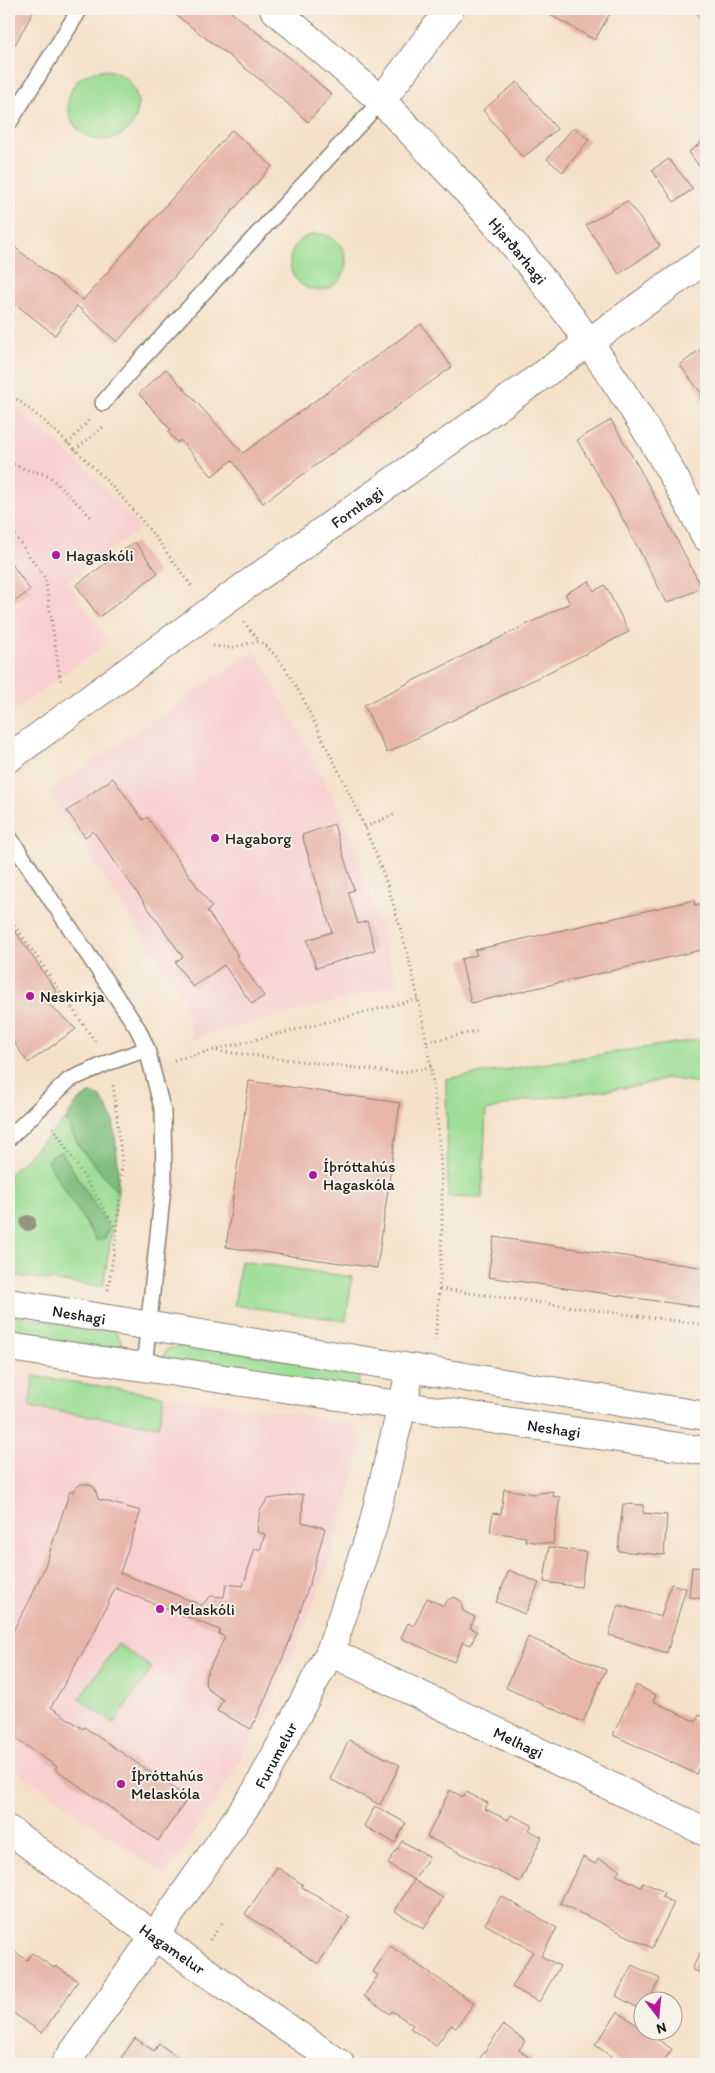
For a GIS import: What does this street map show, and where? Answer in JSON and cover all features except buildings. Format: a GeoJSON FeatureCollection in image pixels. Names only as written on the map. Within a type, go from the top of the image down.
{"type":"FeatureCollection","features":[{"type":"Feature","properties":{"kind":"street","name":"Hjarðarhagi"},"geometry":{"type":"LineString","coordinates":[[274,9],[381,101],[469,192],[545,282],[589,342],[682,489],[706,537]]}},
{"type":"Feature","properties":{"kind":"street"},"geometry":{"type":"LineString","coordinates":[[381,101],[450,9]]}},
{"type":"Feature","properties":{"kind":"street","name":"Fornhagi"},"geometry":{"type":"LineString","coordinates":[[9,758],[227,599],[706,259]]}},
{"type":"Feature","properties":{"kind":"street","name":"Neshagi"},"geometry":{"type":"LineString","coordinates":[[9,1303],[411,1370],[706,1416]]}},
{"type":"Feature","properties":{"kind":"street","name":"Neshagi"},"geometry":{"type":"LineString","coordinates":[[9,1347],[706,1451]]}},
{"type":"Feature","properties":{"kind":"street"},"geometry":{"type":"LineString","coordinates":[[403,1406],[411,1370]]}},
{"type":"Feature","properties":{"kind":"street","name":"Furumelur"},"geometry":{"type":"LineString","coordinates":[[65,2064],[257,1790],[330,1652],[372,1529],[403,1406]]}},
{"type":"Feature","properties":{"kind":"street","name":"Melhagi"},"geometry":{"type":"LineString","coordinates":[[330,1652],[706,1832]]}},
{"type":"Feature","properties":{"kind":"street","name":"Hagamelur"},"geometry":{"type":"LineString","coordinates":[[9,1830],[154,1936],[340,2064]]}},
{"type":"Feature","properties":{"kind":"lane"},"geometry":{"type":"LineString","coordinates":[[9,123],[80,9]]}},
{"type":"Feature","properties":{"kind":"lane"},"geometry":{"type":"LineString","coordinates":[[103,403],[134,367],[381,101]]}},
{"type":"Feature","properties":{"kind":"lane"},"geometry":{"type":"LineString","coordinates":[[9,837],[138,1029],[147,1049],[164,1112],[164,1179],[150,1325],[144,1367]]}},
{"type":"Feature","properties":{"kind":"lane"},"geometry":{"type":"LineString","coordinates":[[9,1138],[69,1080],[110,1062],[147,1049]]}},
{"type":"Feature","properties":{"kind":"path"},"geometry":{"type":"LineString","coordinates":[[9,393],[75,450],[147,527],[193,589]]}},
{"type":"Feature","properties":{"kind":"path"},"geometry":{"type":"LineString","coordinates":[[68,444],[103,403]]}},
{"type":"Feature","properties":{"kind":"path"},"geometry":{"type":"LineString","coordinates":[[75,450],[108,423]]}},
{"type":"Feature","properties":{"kind":"path"},"geometry":{"type":"LineString","coordinates":[[9,462],[24,469],[48,475],[92,518]]}},
{"type":"Feature","properties":{"kind":"path"},"geometry":{"type":"LineString","coordinates":[[9,527],[45,578],[61,684]]}},
{"type":"Feature","properties":{"kind":"path"},"geometry":{"type":"LineString","coordinates":[[244,621],[259,641],[269,647],[294,683],[365,828],[398,917],[427,1042],[441,1174],[440,1289],[434,1349]]}},
{"type":"Feature","properties":{"kind":"path"},"geometry":{"type":"LineString","coordinates":[[210,645],[230,648],[259,641]]}},
{"type":"Feature","properties":{"kind":"path"},"geometry":{"type":"LineString","coordinates":[[365,828],[395,814]]}},
{"type":"Feature","properties":{"kind":"path"},"geometry":{"type":"LineString","coordinates":[[9,917],[110,1062],[122,1163],[117,1230],[108,1291]]}},
{"type":"Feature","properties":{"kind":"path"},"geometry":{"type":"LineString","coordinates":[[151,1066],[418,999]]}},
{"type":"Feature","properties":{"kind":"path"},"geometry":{"type":"LineString","coordinates":[[427,1042],[478,1031]]}},
{"type":"Feature","properties":{"kind":"path"},"geometry":{"type":"LineString","coordinates":[[214,1050],[398,1073],[431,1067]]}},
{"type":"Feature","properties":{"kind":"path"},"geometry":{"type":"LineString","coordinates":[[41,1107],[117,1230]]}},
{"type":"Feature","properties":{"kind":"path"},"geometry":{"type":"LineString","coordinates":[[440,1289],[706,1325]]}},
{"type":"Feature","properties":{"kind":"path"},"geometry":{"type":"LineString","coordinates":[[206,1944],[224,1920]]}},
{"type":"Feature","properties":{"kind":"shaded area","name":"Hagaskóli"},"geometry":{"type":"Polygon","coordinates":[[[9,402],[95,478],[141,528],[67,581],[109,642],[9,714],[9,402]]]}},
{"type":"Feature","properties":{"kind":"shaded area","name":"Hagaborg"},"geometry":{"type":"Polygon","coordinates":[[[255,650],[306,744],[349,830],[398,985],[194,1038],[180,991],[48,792],[255,650]]]}},
{"type":"Feature","properties":{"kind":"shaded area","name":"Melaskóli"},"geometry":{"type":"Polygon","coordinates":[[[34,1376],[30,1407],[159,1426],[164,1396],[317,1417],[352,1425],[363,1440],[324,1576],[298,1642],[269,1706],[237,1765],[203,1821],[165,1875],[9,1765],[9,1377],[34,1376]]]}},
{"type":"Feature","properties":{"kind":"green space"},"geometry":{"type":"Polygon","coordinates":[[[692,9],[706,9],[706,30],[692,9]]]}},
{"type":"Feature","properties":{"kind":"green space"},"geometry":{"type":"Polygon","coordinates":[[[103,70],[116,73],[128,80],[135,92],[138,105],[135,118],[128,130],[116,137],[103,140],[90,137],[78,130],[71,118],[68,105],[71,92],[78,80],[90,73],[103,70]]]}},
{"type":"Feature","properties":{"kind":"green space"},"geometry":{"type":"Polygon","coordinates":[[[313,234],[323,234],[338,242],[344,251],[346,262],[344,273],[338,282],[323,290],[313,290],[302,285],[295,278],[290,267],[290,257],[295,246],[302,239],[313,234]]]}},
{"type":"Feature","properties":{"kind":"green space"},"geometry":{"type":"Polygon","coordinates":[[[706,1038],[706,1084],[667,1078],[639,1086],[522,1101],[486,1111],[482,1198],[448,1197],[446,1079],[706,1038]]]}},
{"type":"Feature","properties":{"kind":"green space"},"geometry":{"type":"Polygon","coordinates":[[[91,1093],[101,1097],[113,1120],[118,1162],[118,1192],[79,1147],[66,1119],[77,1102],[91,1093]]]}},
{"type":"Feature","properties":{"kind":"green space"},"geometry":{"type":"Polygon","coordinates":[[[66,1119],[79,1147],[118,1192],[103,1287],[9,1275],[9,1175],[66,1119]]]}},
{"type":"Feature","properties":{"kind":"green space"},"geometry":{"type":"Polygon","coordinates":[[[62,1152],[109,1228],[105,1238],[97,1241],[47,1162],[52,1155],[62,1152]]]}},
{"type":"Feature","properties":{"kind":"green space"},"geometry":{"type":"Polygon","coordinates":[[[241,1261],[352,1277],[346,1321],[234,1305],[241,1261]]]}},
{"type":"Feature","properties":{"kind":"green space"},"geometry":{"type":"Polygon","coordinates":[[[9,1315],[115,1331],[123,1344],[110,1349],[9,1334],[9,1315]]]}},
{"type":"Feature","properties":{"kind":"green space"},"geometry":{"type":"Polygon","coordinates":[[[190,1344],[360,1373],[357,1389],[161,1361],[167,1349],[190,1344]]]}},
{"type":"Feature","properties":{"kind":"green space"},"geometry":{"type":"Polygon","coordinates":[[[34,1376],[164,1396],[159,1426],[29,1407],[34,1376]]]}},
{"type":"Feature","properties":{"kind":"green space"},"geometry":{"type":"Polygon","coordinates":[[[118,1644],[152,1668],[114,1723],[79,1699],[118,1644]]]}},
{"type":"Feature","properties":{"kind":"place","name":"Hagaskóli"},"geometry":{"type":"Point","coordinates":[56,555]}},
{"type":"Feature","properties":{"kind":"place","name":"Hagaborg"},"geometry":{"type":"Point","coordinates":[215,838]}},
{"type":"Feature","properties":{"kind":"place","name":"Neskirkja"},"geometry":{"type":"Point","coordinates":[30,996]}},
{"type":"Feature","properties":{"kind":"place","name":"Íþróttahús Hagaskóla"},"geometry":{"type":"Point","coordinates":[313,1175]}},
{"type":"Feature","properties":{"kind":"place","name":"Melaskóli"},"geometry":{"type":"Point","coordinates":[160,1609]}},
{"type":"Feature","properties":{"kind":"place","name":"Íþróttahús Melaskóla"},"geometry":{"type":"Point","coordinates":[121,1784]}}]}
